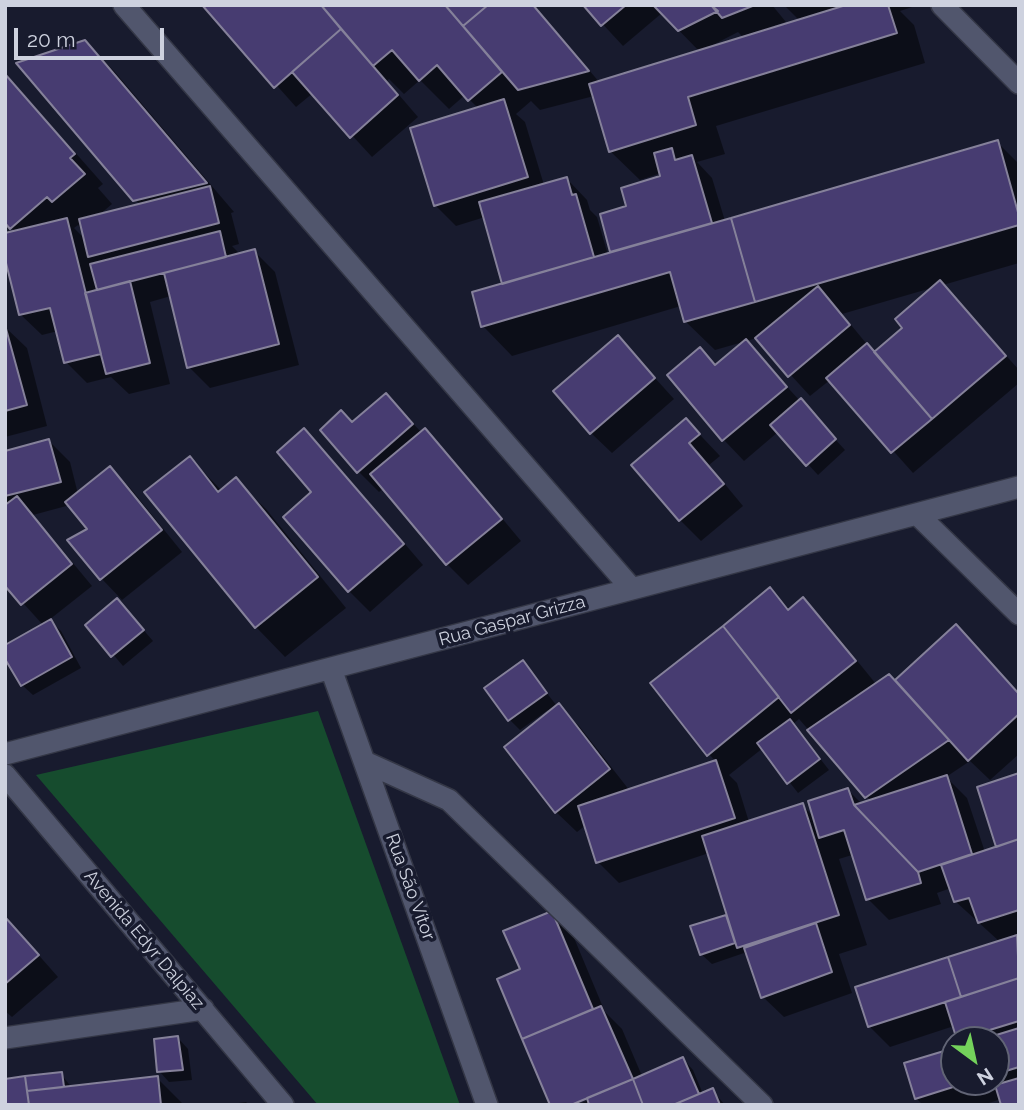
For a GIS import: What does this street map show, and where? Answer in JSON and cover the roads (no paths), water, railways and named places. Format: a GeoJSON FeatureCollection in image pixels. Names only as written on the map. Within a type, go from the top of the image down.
{"type":"FeatureCollection","features":[{"type":"Feature","properties":{"kind":"street"},"geometry":{"type":"LineString","coordinates":[[124,5],[632,589]]}},
{"type":"Feature","properties":{"kind":"street"},"geometry":{"type":"LineString","coordinates":[[942,5],[1019,83]]}},
{"type":"Feature","properties":{"kind":"street","name":"Rua Gaspar Grizza"},"geometry":{"type":"LineString","coordinates":[[5,754],[1019,487]]}},
{"type":"Feature","properties":{"kind":"street"},"geometry":{"type":"LineString","coordinates":[[917,514],[1019,614]]}},
{"type":"Feature","properties":{"kind":"street","name":"Rua São Vítor"},"geometry":{"type":"LineString","coordinates":[[331,669],[488,1105]]}},
{"type":"Feature","properties":{"kind":"street"},"geometry":{"type":"LineString","coordinates":[[365,762],[449,800],[762,1105]]}},
{"type":"Feature","properties":{"kind":"street","name":"Avenida Edyr Dalpiaz"},"geometry":{"type":"LineString","coordinates":[[5,775],[283,1105]]}},
{"type":"Feature","properties":{"kind":"street"},"geometry":{"type":"LineString","coordinates":[[5,1038],[203,1009]]}}]}
